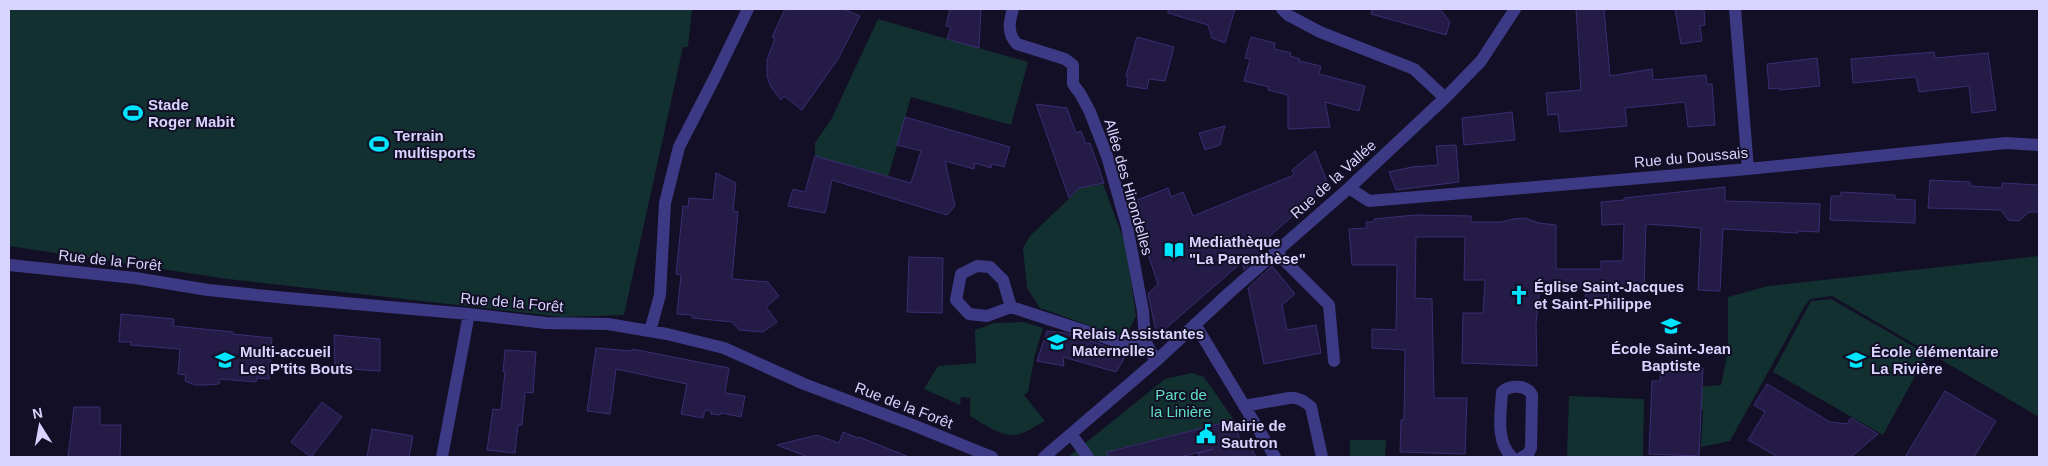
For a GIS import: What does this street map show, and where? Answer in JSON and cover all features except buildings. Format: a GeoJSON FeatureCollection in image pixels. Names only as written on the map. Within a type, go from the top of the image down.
{"type":"FeatureCollection","features":[{"type":"Feature","properties":{"kind":"street"},"geometry":{"type":"LineString","coordinates":[[650,331],[660,295],[665,203],[679,147],[748,9]]}},
{"type":"Feature","properties":{"kind":"street","name":"Allée des Hirondelles"},"geometry":{"type":"LineString","coordinates":[[1013,9],[1009,26],[1013,39],[1023,47],[1071,62],[1074,70],[1073,84],[1090,112],[1103,147],[1127,226],[1143,311],[1145,341],[1156,361]]}},
{"type":"Feature","properties":{"kind":"street"},"geometry":{"type":"LineString","coordinates":[[1282,9],[1288,15],[1320,32],[1414,69],[1445,98]]}},
{"type":"Feature","properties":{"kind":"street","name":"Rue de la Vallée"},"geometry":{"type":"LineString","coordinates":[[1044,457],[1156,361],[1195,324],[1350,188],[1445,98],[1481,61],[1515,9]]}},
{"type":"Feature","properties":{"kind":"street"},"geometry":{"type":"LineString","coordinates":[[1735,9],[1748,169]]}},
{"type":"Feature","properties":{"kind":"street","name":"Rue du Doussais"},"geometry":{"type":"LineString","coordinates":[[1350,188],[1370,200],[1748,169],[2006,143],[2039,145]]}},
{"type":"Feature","properties":{"kind":"street"},"geometry":{"type":"LineString","coordinates":[[1276,252],[1329,305],[1334,361]]}},
{"type":"Feature","properties":{"kind":"street","name":"Rue de la Forêt"},"geometry":{"type":"LineString","coordinates":[[9,265],[135,278],[208,290],[546,323],[608,324],[650,331],[724,348],[804,384],[992,457]]}},
{"type":"Feature","properties":{"kind":"street"},"geometry":{"type":"LineString","coordinates":[[1011,307],[1003,280],[990,267],[977,266],[961,274],[956,300],[969,314],[987,316],[1011,307],[1128,345],[1145,341]]}},
{"type":"Feature","properties":{"kind":"street"},"geometry":{"type":"LineString","coordinates":[[442,457],[469,314]]}},
{"type":"Feature","properties":{"kind":"street"},"geometry":{"type":"LineString","coordinates":[[1195,324],[1275,457]]}},
{"type":"Feature","properties":{"kind":"street"},"geometry":{"type":"LineString","coordinates":[[1512,457],[1504,448],[1501,436],[1502,392],[1506,388],[1522,387],[1529,390],[1532,395],[1531,448],[1528,454],[1522,457]]}},
{"type":"Feature","properties":{"kind":"street"},"geometry":{"type":"LineString","coordinates":[[1244,406],[1296,397],[1306,402],[1311,407],[1322,457]]}},
{"type":"Feature","properties":{"kind":"street"},"geometry":{"type":"LineString","coordinates":[[1071,434],[1088,457]]}},
{"type":"Feature","properties":{"kind":"green space"},"geometry":{"type":"Polygon","coordinates":[[[9,9],[692,9],[688,47],[683,47],[624,315],[562,317],[228,279],[9,246],[9,9]]]}},
{"type":"Feature","properties":{"kind":"green space"},"geometry":{"type":"Polygon","coordinates":[[[878,19],[1028,62],[1011,125],[911,97],[888,177],[815,156],[815,143],[832,118],[878,19]]]}},
{"type":"Feature","properties":{"kind":"green space"},"geometry":{"type":"Polygon","coordinates":[[[1103,184],[1126,246],[1136,316],[1125,338],[1040,308],[1027,288],[1023,248],[1030,236],[1080,188],[1103,184]]]}},
{"type":"Feature","properties":{"kind":"green space"},"geometry":{"type":"Polygon","coordinates":[[[2039,256],[2039,417],[1832,296],[1810,299],[1804,307],[1730,441],[1701,447],[1703,410],[1693,405],[1695,387],[1721,385],[1728,352],[1728,297],[1768,286],[2039,256]]]}},
{"type":"Feature","properties":{"kind":"green space"},"geometry":{"type":"Polygon","coordinates":[[[1831,299],[1927,354],[1883,435],[1773,372],[1811,301],[1831,299]]]}},
{"type":"Feature","properties":{"kind":"green space"},"geometry":{"type":"Polygon","coordinates":[[[1023,322],[1043,328],[1035,354],[1028,392],[1024,395],[1045,421],[1020,434],[1000,433],[970,416],[970,398],[961,397],[960,405],[924,389],[938,366],[976,363],[975,330],[994,323],[1023,322]]]}},
{"type":"Feature","properties":{"kind":"green space","name":"Parc de la Linière"},"geometry":{"type":"Polygon","coordinates":[[[1192,373],[1204,377],[1234,420],[1116,449],[1118,457],[1068,457],[1165,379],[1192,373]]]}},
{"type":"Feature","properties":{"kind":"green space"},"geometry":{"type":"Polygon","coordinates":[[[1569,396],[1644,399],[1643,457],[1567,457],[1569,396]]]}},
{"type":"Feature","properties":{"kind":"green space"},"geometry":{"type":"Polygon","coordinates":[[[1350,440],[1386,440],[1385,457],[1350,457],[1350,440]]]}},
{"type":"Feature","properties":{"kind":"place","name":"Stade Roger Mabit"},"geometry":{"type":"Point","coordinates":[133,113]}},
{"type":"Feature","properties":{"kind":"place","name":"Terrain multisports"},"geometry":{"type":"Point","coordinates":[379,144]}},
{"type":"Feature","properties":{"kind":"place","name":"Mediathèque \"La Parenthèse\""},"geometry":{"type":"Point","coordinates":[1174,250]}},
{"type":"Feature","properties":{"kind":"place","name":"Église Saint-Jacques et Saint-Philippe"},"geometry":{"type":"Point","coordinates":[1519,295]}},
{"type":"Feature","properties":{"kind":"place","name":"École Saint-Jean Baptiste"},"geometry":{"type":"Point","coordinates":[1671,326]}},
{"type":"Feature","properties":{"kind":"place","name":"Relais Assistantes Maternelles"},"geometry":{"type":"Point","coordinates":[1057,342]}},
{"type":"Feature","properties":{"kind":"place","name":"Multi-accueil Les P'tits Bouts"},"geometry":{"type":"Point","coordinates":[225,360]}},
{"type":"Feature","properties":{"kind":"place","name":"École élémentaire La Rivière"},"geometry":{"type":"Point","coordinates":[1856,360]}},
{"type":"Feature","properties":{"kind":"place","name":"Mairie de Sautron"},"geometry":{"type":"Point","coordinates":[1206,434]}}]}
